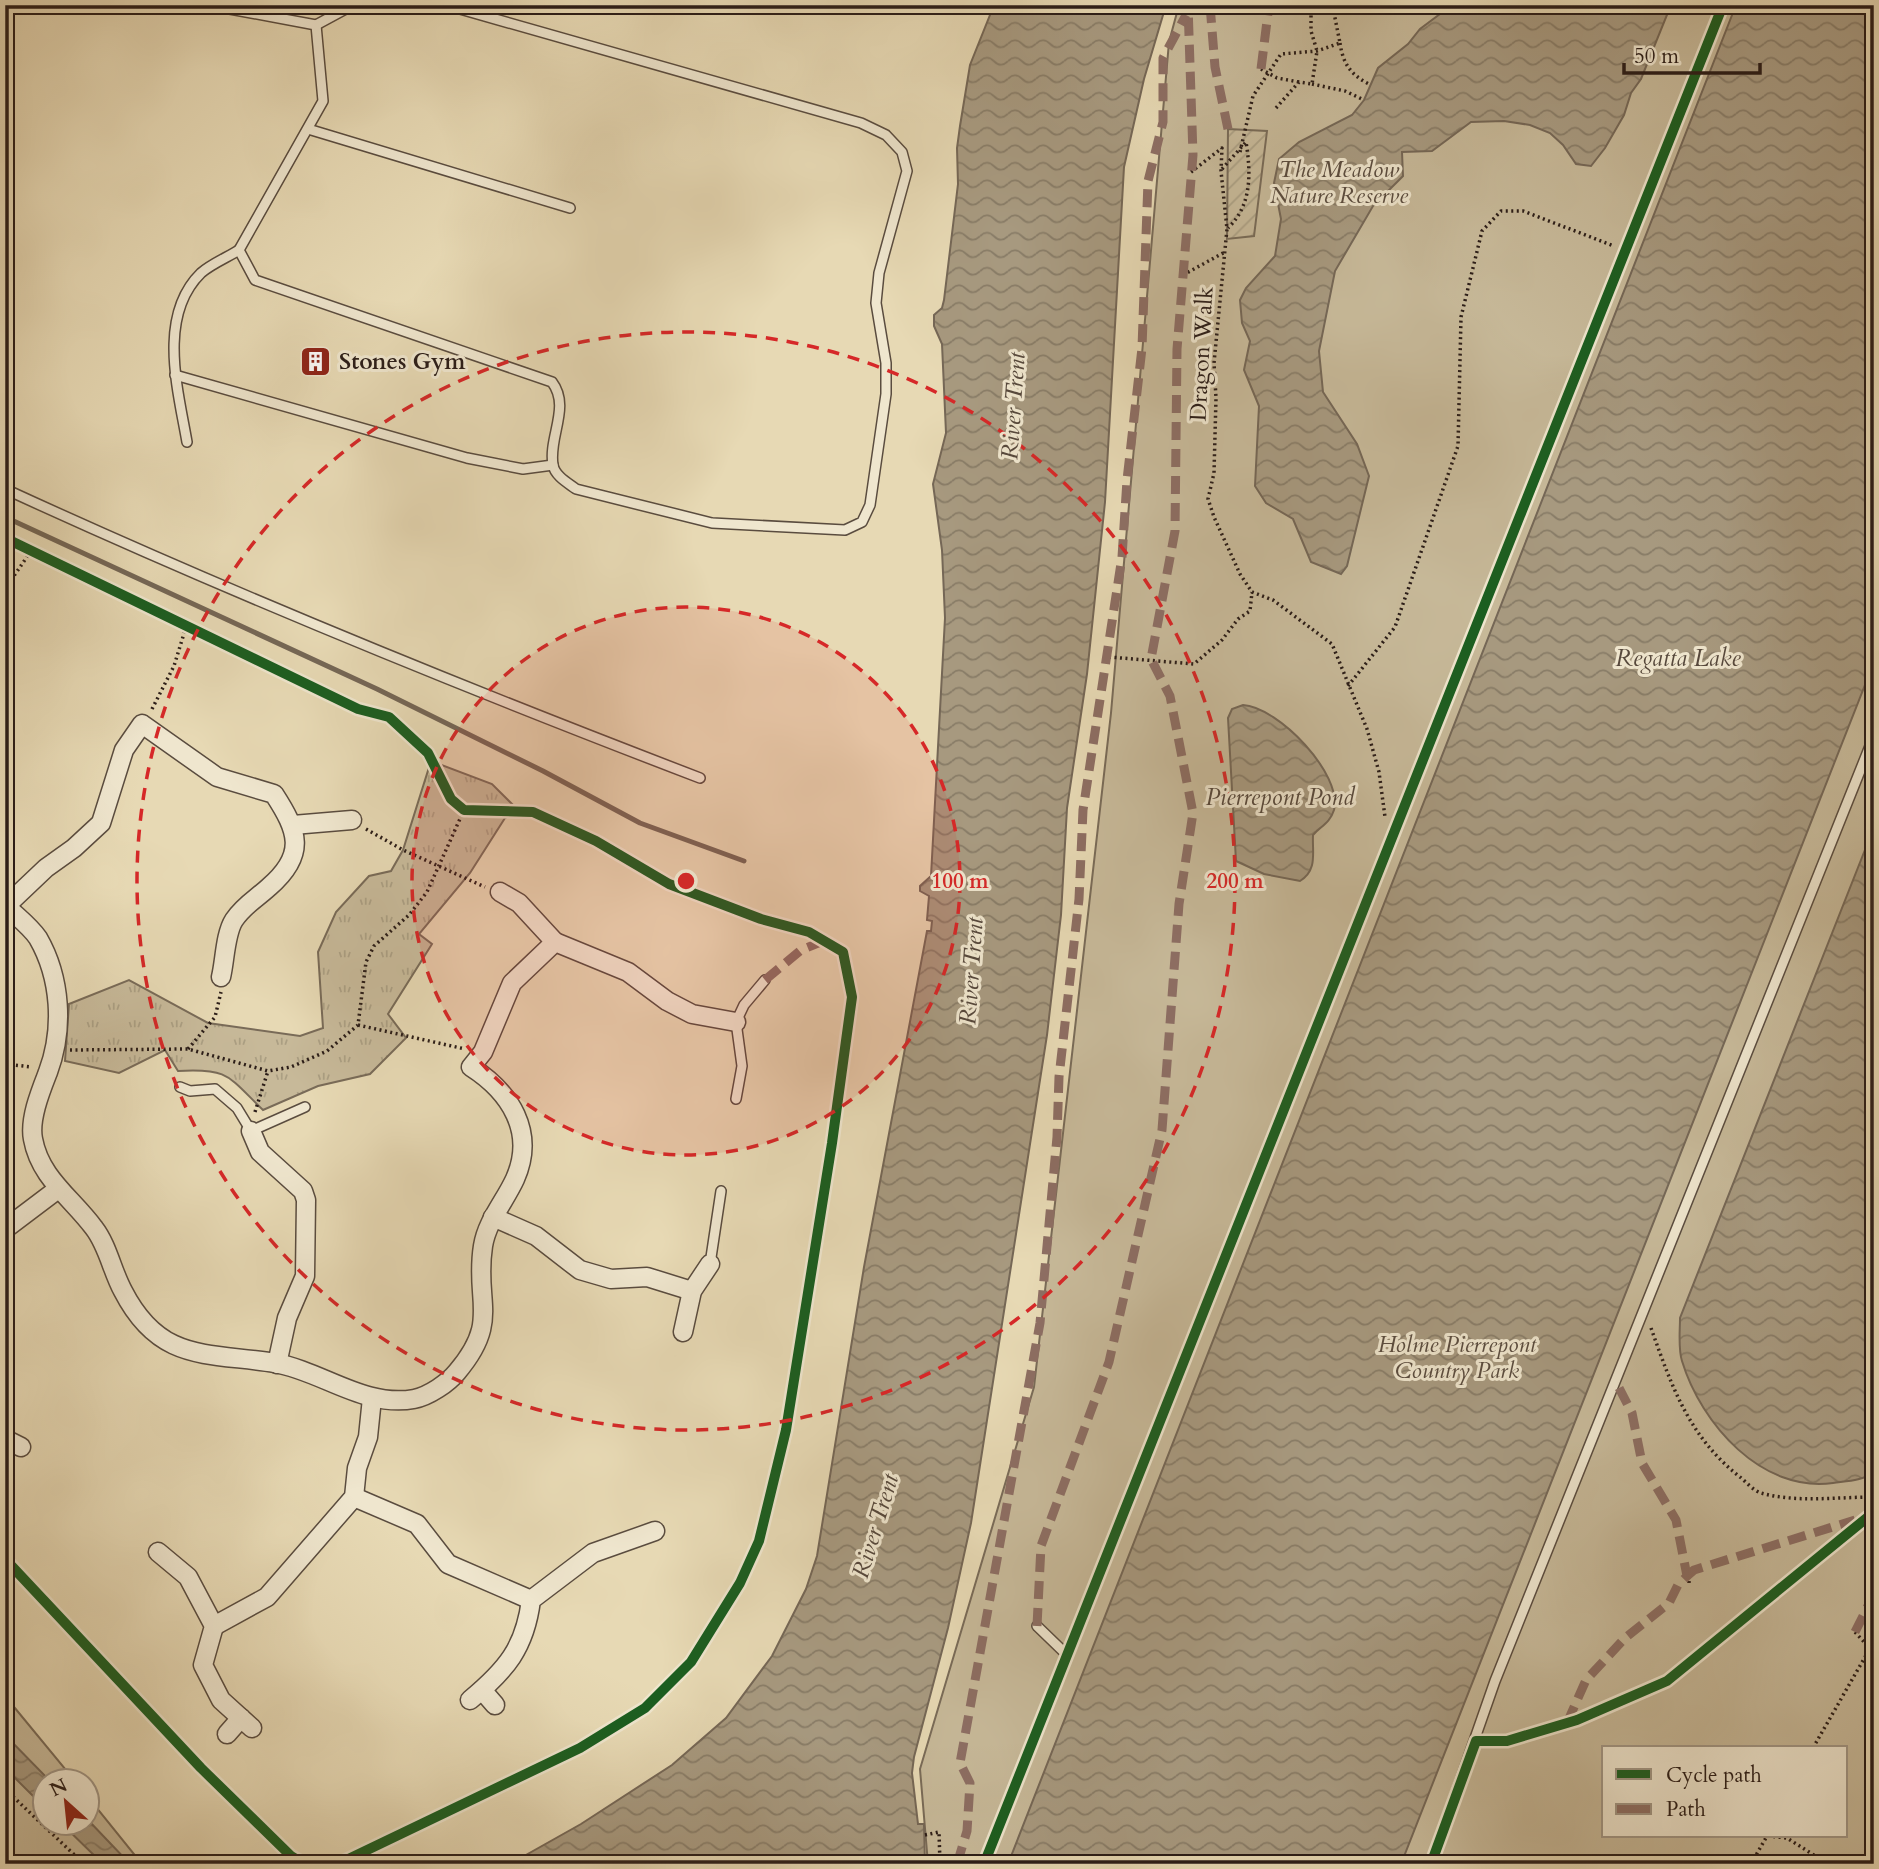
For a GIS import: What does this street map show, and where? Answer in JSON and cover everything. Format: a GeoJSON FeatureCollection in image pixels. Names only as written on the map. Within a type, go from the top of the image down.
{"type":"FeatureCollection","features":[{"type":"Feature","properties":{"kind":"street"},"geometry":{"type":"LineString","coordinates":[[221,978],[232,923],[248,902],[268,888],[289,867],[295,846],[293,825],[274,794],[217,777],[142,724],[124,750],[101,823],[74,848],[46,868],[6,906],[37,936],[53,974],[59,1010],[56,1051],[40,1094],[32,1137],[42,1166],[58,1189],[83,1212],[98,1234],[135,1315],[164,1341],[197,1354],[277,1364],[372,1398],[414,1399],[449,1382],[475,1351],[484,1320],[483,1247],[493,1217],[515,1178],[522,1158],[522,1133],[513,1107],[500,1090],[493,1081],[471,1067],[483,1052],[512,984],[555,942]]}},
{"type":"Feature","properties":{"kind":"street"},"geometry":{"type":"LineString","coordinates":[[293,825],[352,820]]}},
{"type":"Feature","properties":{"kind":"street"},"geometry":{"type":"LineString","coordinates":[[500,892],[519,903],[555,942],[628,972],[667,1001],[692,1014],[736,1022]]}},
{"type":"Feature","properties":{"kind":"street"},"geometry":{"type":"LineString","coordinates":[[251,1131],[260,1152],[303,1191],[306,1200],[305,1276],[287,1318],[277,1364]]}},
{"type":"Feature","properties":{"kind":"street"},"geometry":{"type":"LineString","coordinates":[[5,1229],[58,1189]]}},
{"type":"Feature","properties":{"kind":"street"},"geometry":{"type":"LineString","coordinates":[[493,1217],[536,1236],[580,1270],[611,1279],[647,1277],[692,1291]]}},
{"type":"Feature","properties":{"kind":"street"},"geometry":{"type":"LineString","coordinates":[[683,1332],[692,1291],[710,1264]]}},
{"type":"Feature","properties":{"kind":"street"},"geometry":{"type":"LineString","coordinates":[[214,1626],[267,1597],[354,1496],[356,1468],[368,1437],[372,1398]]}},
{"type":"Feature","properties":{"kind":"street"},"geometry":{"type":"LineString","coordinates":[[354,1496],[417,1524],[448,1564],[531,1600]]}},
{"type":"Feature","properties":{"kind":"street"},"geometry":{"type":"LineString","coordinates":[[495,1705],[476,1695],[503,1672],[527,1629],[531,1600],[593,1553],[655,1531]]}},
{"type":"Feature","properties":{"kind":"street"},"geometry":{"type":"LineString","coordinates":[[158,1552],[188,1577],[214,1626],[203,1665],[221,1700],[246,1723],[228,1734]]}},
{"type":"Feature","properties":{"kind":"lane"},"geometry":{"type":"LineString","coordinates":[[208,5],[316,25],[353,5]]}},
{"type":"Feature","properties":{"kind":"lane"},"geometry":{"type":"LineString","coordinates":[[239,250],[255,281],[552,382],[560,401],[553,465],[559,476],[576,489],[688,519],[806,530],[845,530],[862,522],[870,505],[886,394],[886,363],[876,303],[878,273],[907,171],[902,152],[886,135],[861,123],[446,5]]}},
{"type":"Feature","properties":{"kind":"lane"},"geometry":{"type":"LineString","coordinates":[[984,1864],[1723,5]]}},
{"type":"Feature","properties":{"kind":"lane"},"geometry":{"type":"LineString","coordinates":[[187,442],[175,375],[174,350],[178,315],[201,273],[239,250],[323,101],[316,25]]}},
{"type":"Feature","properties":{"kind":"lane"},"geometry":{"type":"LineString","coordinates":[[308,128],[570,208]]}},
{"type":"Feature","properties":{"kind":"lane"},"geometry":{"type":"LineString","coordinates":[[175,375],[467,458],[523,468],[553,465]]}},
{"type":"Feature","properties":{"kind":"lane"},"geometry":{"type":"LineString","coordinates":[[5,489],[105,535],[450,682],[700,778]]}},
{"type":"Feature","properties":{"kind":"lane"},"geometry":{"type":"LineString","coordinates":[[1431,1864],[1495,1681],[1874,736]]}},
{"type":"Feature","properties":{"kind":"lane"},"geometry":{"type":"LineString","coordinates":[[736,1099],[742,1066],[736,1022],[744,1005],[765,980]]}},
{"type":"Feature","properties":{"kind":"lane"},"geometry":{"type":"LineString","coordinates":[[180,1087],[190,1091],[215,1089],[237,1108],[251,1131],[305,1107]]}},
{"type":"Feature","properties":{"kind":"lane"},"geometry":{"type":"LineString","coordinates":[[710,1264],[721,1191]]}},
{"type":"Feature","properties":{"kind":"lane"},"geometry":{"type":"LineString","coordinates":[[1037,1626],[1067,1655]]}},
{"type":"Feature","properties":{"kind":"path"},"geometry":{"type":"LineString","coordinates":[[1311,5],[1311,31],[1317,51],[1312,85]]}},
{"type":"Feature","properties":{"kind":"path"},"geometry":{"type":"LineString","coordinates":[[1367,5],[1334,13],[1347,66],[1355,76],[1369,84]]}},
{"type":"Feature","properties":{"kind":"path"},"geometry":{"type":"LineString","coordinates":[[1240,152],[1253,96],[1281,54],[1317,51],[1340,43]]}},
{"type":"Feature","properties":{"kind":"path"},"geometry":{"type":"LineString","coordinates":[[1261,69],[1278,78],[1345,91],[1364,100]]}},
{"type":"Feature","properties":{"kind":"path"},"geometry":{"type":"LineString","coordinates":[[1276,108],[1299,82]]}},
{"type":"Feature","properties":{"kind":"path"},"geometry":{"type":"LineString","coordinates":[[1221,171],[1246,142],[1250,167],[1247,199],[1235,221],[1227,229]]}},
{"type":"Feature","properties":{"kind":"path"},"geometry":{"type":"LineString","coordinates":[[1348,686],[1395,627],[1458,446],[1461,317],[1482,231],[1501,211],[1522,211],[1626,251]]}},
{"type":"Feature","properties":{"kind":"path"},"geometry":{"type":"LineString","coordinates":[[1183,275],[1225,253]]}},
{"type":"Feature","properties":{"kind":"path"},"geometry":{"type":"LineString","coordinates":[[5,589],[31,551]]}},
{"type":"Feature","properties":{"kind":"path"},"geometry":{"type":"LineString","coordinates":[[1109,657],[1194,664],[1222,640],[1238,619],[1250,611],[1252,592],[1273,600],[1332,644],[1367,729],[1379,772],[1386,821]]}},
{"type":"Feature","properties":{"kind":"path"},"geometry":{"type":"LineString","coordinates":[[142,724],[174,666],[186,627]]}},
{"type":"Feature","properties":{"kind":"path"},"geometry":{"type":"LineString","coordinates":[[56,1051],[188,1049],[268,1071],[291,1067],[327,1051],[358,1025],[366,962],[373,946],[408,915],[426,892],[464,810]]}},
{"type":"Feature","properties":{"kind":"path"},"geometry":{"type":"LineString","coordinates":[[352,820],[438,867],[500,892]]}},
{"type":"Feature","properties":{"kind":"path"},"geometry":{"type":"LineString","coordinates":[[188,1049],[215,1017],[222,1001],[221,978]]}},
{"type":"Feature","properties":{"kind":"path"},"geometry":{"type":"LineString","coordinates":[[358,1025],[483,1052]]}},
{"type":"Feature","properties":{"kind":"path"},"geometry":{"type":"LineString","coordinates":[[251,1131],[268,1071]]}},
{"type":"Feature","properties":{"kind":"path"},"geometry":{"type":"LineString","coordinates":[[1645,1310],[1671,1386],[1698,1434],[1721,1462],[1759,1493],[1793,1497],[1874,1497]]}},
{"type":"Feature","properties":{"kind":"path"},"geometry":{"type":"LineString","coordinates":[[1476,1741],[1507,1741],[1577,1720],[1667,1681],[1874,1513]]}},
{"type":"Feature","properties":{"kind":"path"},"geometry":{"type":"LineString","coordinates":[[1689,1576],[1689,1583]]}},
{"type":"Feature","properties":{"kind":"path"},"geometry":{"type":"LineString","coordinates":[[1855,1632],[1868,1650],[1874,1653]]}},
{"type":"Feature","properties":{"kind":"path"},"geometry":{"type":"LineString","coordinates":[[1814,1746],[1868,1650]]}},
{"type":"Feature","properties":{"kind":"path"},"geometry":{"type":"LineString","coordinates":[[5,1789],[84,1864]]}},
{"type":"Feature","properties":{"kind":"path"},"geometry":{"type":"LineString","coordinates":[[925,1835],[939,1832],[940,1864]]}},
{"type":"Feature","properties":{"kind":"path"},"geometry":{"type":"LineString","coordinates":[[1751,1864],[1766,1838]]}},
{"type":"Feature","properties":{"kind":"path"},"geometry":{"type":"LineString","coordinates":[[1787,1838],[1828,1864]]}},
{"type":"Feature","properties":{"kind":"green space","name":"Holme Pierrepont Country Park"},"geometry":{"type":"Polygon","coordinates":[[[1179,5],[1874,5],[1874,1864],[928,1864],[920,1769],[1034,1387],[1111,713],[1169,42],[1179,5]]]}},
{"type":"Feature","properties":{"kind":"green space"},"geometry":{"type":"Polygon","coordinates":[[[1228,129],[1267,131],[1254,236],[1227,239],[1228,129]]]}},
{"type":"Feature","properties":{"kind":"green space"},"geometry":{"type":"Polygon","coordinates":[[[431,761],[492,784],[519,811],[505,818],[470,873],[419,934],[432,944],[388,1014],[406,1038],[370,1074],[318,1086],[263,1110],[234,1082],[218,1073],[178,1071],[165,1050],[119,1073],[65,1061],[69,1004],[129,980],[208,1023],[300,1036],[323,1028],[318,952],[336,912],[369,876],[391,871],[403,850],[431,761]]]}},
{"type":"Feature","properties":{"kind":"green space"},"geometry":{"type":"Polygon","coordinates":[[[5,1696],[64,1768],[32,1768],[32,1838],[102,1838],[102,1814],[142,1864],[5,1864],[5,1696]]]}},
{"type":"Feature","properties":{"kind":"water","name":"River Trent"},"geometry":{"type":"Polygon","coordinates":[[[994,5],[1166,5],[1144,79],[1124,167],[1105,502],[1087,674],[1067,808],[1061,915],[1047,1035],[971,1523],[948,1628],[914,1757],[912,1773],[918,1824],[924,1824],[925,1864],[510,1864],[581,1824],[672,1765],[726,1718],[772,1656],[806,1589],[817,1556],[864,1267],[927,931],[931,931],[932,921],[927,920],[929,896],[920,891],[920,886],[931,876],[945,618],[942,550],[933,484],[946,433],[942,344],[934,326],[934,315],[942,308],[944,300],[958,184],[957,148],[970,65],[994,5]]]}},
{"type":"Feature","properties":{"kind":"water"},"geometry":{"type":"Polygon","coordinates":[[[1452,5],[1671,5],[1641,79],[1631,93],[1624,115],[1591,166],[1576,164],[1563,145],[1550,133],[1530,125],[1504,121],[1471,122],[1432,151],[1402,152],[1403,176],[1373,206],[1335,271],[1319,351],[1323,392],[1357,444],[1369,476],[1347,566],[1341,574],[1311,562],[1293,519],[1266,503],[1255,486],[1259,406],[1244,370],[1250,341],[1242,323],[1240,300],[1246,288],[1275,256],[1281,219],[1274,183],[1279,159],[1299,142],[1352,115],[1364,100],[1378,68],[1408,44],[1420,29],[1452,5]]]}},
{"type":"Feature","properties":{"kind":"water","name":"Regatta Lake"},"geometry":{"type":"Polygon","coordinates":[[[1736,5],[1874,5],[1874,662],[1401,1864],[1008,1864],[1736,5]]]}},
{"type":"Feature","properties":{"kind":"water","name":"Pierrepont Pond"},"geometry":{"type":"Polygon","coordinates":[[[1243,705],[1273,717],[1290,730],[1318,761],[1334,795],[1332,814],[1313,835],[1312,866],[1306,877],[1300,881],[1264,874],[1236,861],[1228,718],[1232,709],[1243,705]]]}},
{"type":"Feature","properties":{"kind":"water"},"geometry":{"type":"Polygon","coordinates":[[[1874,827],[1874,1472],[1849,1481],[1807,1483],[1782,1477],[1759,1465],[1719,1430],[1691,1385],[1682,1361],[1680,1318],[1874,827]]]}},
{"type":"Feature","properties":{"kind":"water"},"geometry":{"type":"Polygon","coordinates":[[[5,1735],[37,1768],[32,1768],[32,1795],[5,1768],[5,1735]]]}},
{"type":"Feature","properties":{"kind":"water"},"geometry":{"type":"Polygon","coordinates":[[[102,1835],[130,1864],[103,1864],[76,1838],[102,1838],[102,1835]]]}},
{"type":"Feature","properties":{"kind":"waterway"},"geometry":{"type":"LineString","coordinates":[[5,517],[377,689],[543,771],[640,823],[744,861]]}},
{"type":"Feature","properties":{"kind":"marked path"},"geometry":{"type":"LineString","coordinates":[[1037,1626],[1041,1546],[1109,1362],[1162,1130],[1179,904],[1193,813],[1170,696],[1151,659],[1175,531],[1177,349],[1193,155],[1188,5]]}},
{"type":"Feature","properties":{"kind":"marked path"},"geometry":{"type":"LineString","coordinates":[[1210,5],[1215,67],[1228,129]]}},
{"type":"Feature","properties":{"kind":"marked path"},"geometry":{"type":"LineString","coordinates":[[1261,69],[1269,5]]}},
{"type":"Feature","properties":{"kind":"marked path"},"geometry":{"type":"LineString","coordinates":[[957,1864],[967,1831],[970,1783],[960,1763],[1040,1323],[1057,1137],[1059,1077],[1079,899],[1083,810],[1122,557],[1127,480],[1142,348],[1148,181],[1163,122],[1163,58],[1186,15]]}},
{"type":"Feature","properties":{"kind":"marked path"},"geometry":{"type":"LineString","coordinates":[[765,980],[801,950],[826,940]]}},
{"type":"Feature","properties":{"kind":"marked path"},"geometry":{"type":"LineString","coordinates":[[1567,1723],[1586,1680],[1625,1638],[1669,1603],[1678,1585],[1687,1576],[1676,1520],[1642,1463],[1632,1413],[1616,1382]]}},
{"type":"Feature","properties":{"kind":"marked path"},"geometry":{"type":"LineString","coordinates":[[1687,1576],[1694,1570],[1855,1520]]}},
{"type":"Feature","properties":{"kind":"marked path"},"geometry":{"type":"LineString","coordinates":[[1855,1632],[1874,1594]]}},
{"type":"Feature","properties":{"kind":"cycle path"},"geometry":{"type":"LineString","coordinates":[[984,1864],[1723,5]]}},
{"type":"Feature","properties":{"kind":"cycle path"},"geometry":{"type":"LineString","coordinates":[[5,538],[358,709],[389,717],[428,753],[451,799],[464,810],[533,812],[596,841],[669,884],[761,919],[809,932],[843,952],[852,997],[832,1143],[786,1430],[759,1541],[740,1583],[691,1662],[645,1708],[580,1748],[338,1864]]}},
{"type":"Feature","properties":{"kind":"cycle path"},"geometry":{"type":"LineString","coordinates":[[1431,1864],[1476,1741],[1507,1741],[1577,1720],[1667,1681],[1874,1512]]}},
{"type":"Feature","properties":{"kind":"cycle path"},"geometry":{"type":"LineString","coordinates":[[5,1559],[201,1768],[291,1856],[304,1864]]}},
{"type":"Feature","properties":{"kind":"place","name":"Stones Gym"},"geometry":{"type":"Point","coordinates":[316,361]}},
{"type":"Feature","properties":{"kind":"park label","name":"The Meadow Nature Reserve"},"geometry":{"type":"Point","coordinates":[1339,182]}}]}
